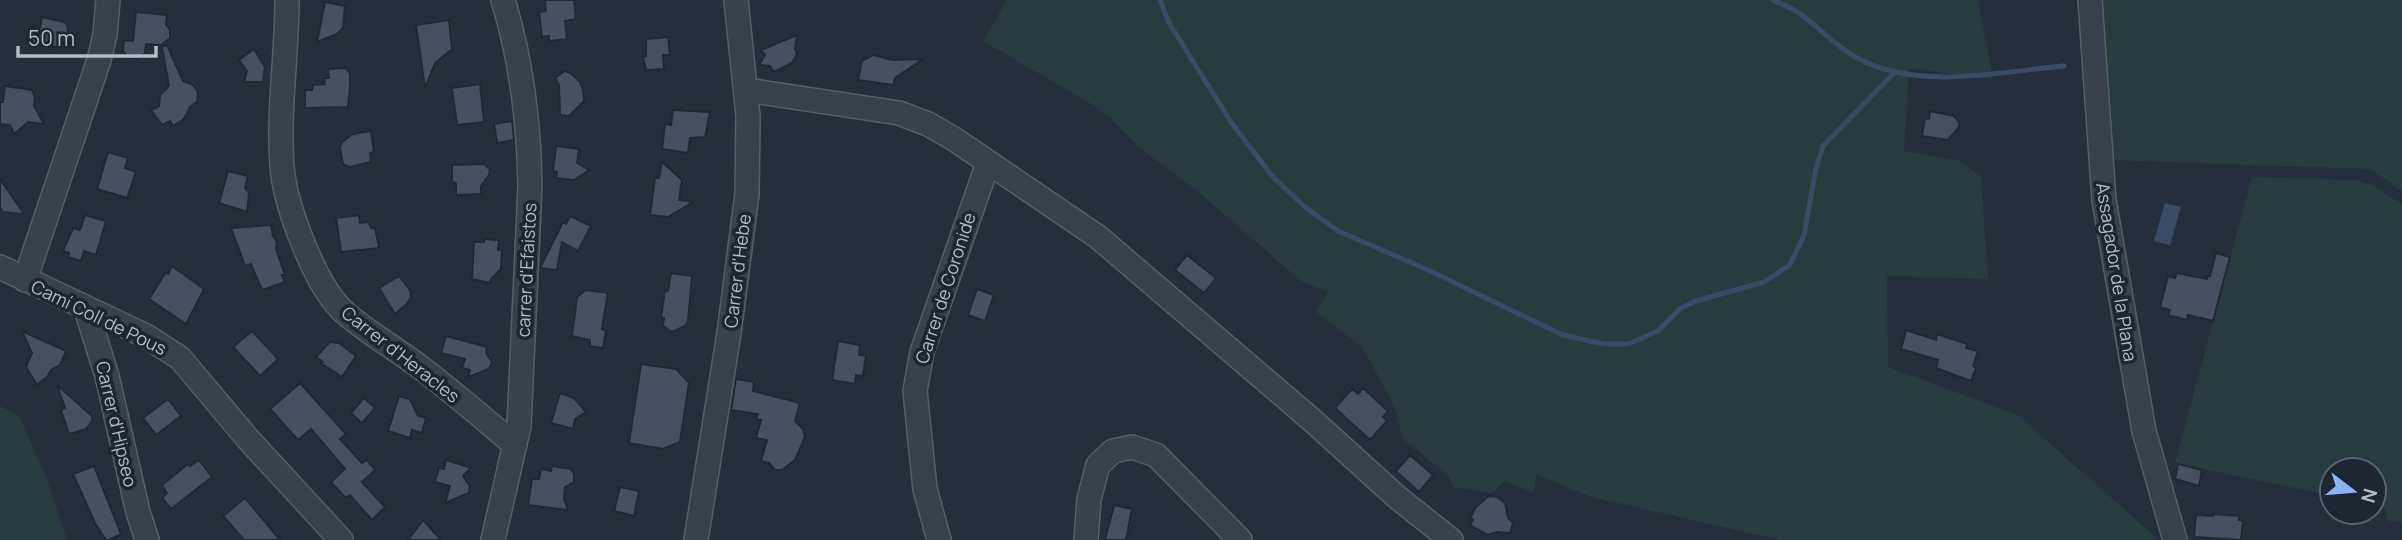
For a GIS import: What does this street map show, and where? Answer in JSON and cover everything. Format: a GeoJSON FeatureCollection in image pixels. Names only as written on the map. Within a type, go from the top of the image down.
{"type":"FeatureCollection","features":[{"type":"Feature","properties":{"kind":"street","name":"Camí Coll de Pous"},"geometry":{"type":"LineString","coordinates":[[108,0],[105,35],[99,60],[25,280],[146,336],[180,358],[248,439],[341,540]]}},
{"type":"Feature","properties":{"kind":"street","name":"Carrer d'Heracles"},"geometry":{"type":"LineString","coordinates":[[287,0],[280,137],[282,168],[297,225],[314,268],[328,294],[342,310],[419,366],[516,445]]}},
{"type":"Feature","properties":{"kind":"street","name":"carrer d'Efaistos"},"geometry":{"type":"LineString","coordinates":[[493,540],[519,426],[529,214],[530,148],[519,57],[503,0]]}},
{"type":"Feature","properties":{"kind":"street","name":"Carrer d'Hebe"},"geometry":{"type":"LineString","coordinates":[[696,540],[729,333],[747,194],[749,155],[746,90],[736,0]]}},
{"type":"Feature","properties":{"kind":"street","name":"Assagador de la Plana"},"geometry":{"type":"LineString","coordinates":[[2090,0],[2104,200],[2144,431],[2175,540]]}},
{"type":"Feature","properties":{"kind":"street"},"geometry":{"type":"LineString","coordinates":[[746,90],[899,113],[937,129],[1098,237],[1313,421],[1398,498],[1451,540]]}},
{"type":"Feature","properties":{"kind":"street","name":"Carrer de Coronide"},"geometry":{"type":"LineString","coordinates":[[940,540],[925,489],[915,404],[916,383],[922,352],[988,163]]}},
{"type":"Feature","properties":{"kind":"street"},"geometry":{"type":"LineString","coordinates":[[0,267],[25,280]]}},
{"type":"Feature","properties":{"kind":"street","name":"Carrer d'Hipseo"},"geometry":{"type":"LineString","coordinates":[[86,309],[107,376],[138,512],[147,540]]}},
{"type":"Feature","properties":{"kind":"street"},"geometry":{"type":"LineString","coordinates":[[1086,540],[1089,499],[1098,465],[1112,451],[1132,447],[1156,455],[1240,540]]}},
{"type":"Feature","properties":{"kind":"green space"},"geometry":{"type":"Polygon","coordinates":[[[1007,0],[1978,0],[1993,79],[1909,68],[1904,151],[1960,161],[1981,177],[1988,279],[1887,276],[1888,367],[2018,415],[2159,540],[1780,540],[1596,498],[1537,474],[1533,493],[1504,481],[1493,493],[1453,487],[1449,476],[1403,439],[1395,407],[1362,347],[1316,312],[1328,292],[1301,281],[1196,190],[1138,147],[1093,105],[983,41],[1007,0]]]}},
{"type":"Feature","properties":{"kind":"green space"},"geometry":{"type":"Polygon","coordinates":[[[2099,0],[2402,0],[2402,191],[2370,169],[2111,160],[2099,0]]]}},
{"type":"Feature","properties":{"kind":"green space"},"geometry":{"type":"Polygon","coordinates":[[[2252,177],[2355,180],[2374,186],[2402,204],[2402,522],[2388,521],[2388,456],[2318,456],[2318,493],[2175,463],[2252,177]]]}},
{"type":"Feature","properties":{"kind":"green space"},"geometry":{"type":"Polygon","coordinates":[[[0,406],[19,416],[46,477],[67,540],[0,540],[0,406]]]}},
{"type":"Feature","properties":{"kind":"water"},"geometry":{"type":"Polygon","coordinates":[[[2165,203],[2181,207],[2170,245],[2154,241],[2165,203]]]}},
{"type":"Feature","properties":{"kind":"building"},"geometry":{"type":"Polygon","coordinates":[[[545,0],[574,0],[576,19],[565,21],[567,39],[549,41],[549,36],[542,37],[539,12],[546,11],[545,0]]]}},
{"type":"Feature","properties":{"kind":"building"},"geometry":{"type":"Polygon","coordinates":[[[325,2],[345,6],[343,28],[337,34],[317,42],[325,2]]]}},
{"type":"Feature","properties":{"kind":"building"},"geometry":{"type":"Polygon","coordinates":[[[136,12],[167,15],[166,25],[170,30],[170,38],[161,45],[146,44],[145,53],[138,59],[128,58],[123,51],[124,40],[133,41],[136,12]]]}},
{"type":"Feature","properties":{"kind":"building"},"geometry":{"type":"Polygon","coordinates":[[[42,17],[67,25],[68,33],[60,47],[30,45],[35,26],[40,27],[42,17]]]}},
{"type":"Feature","properties":{"kind":"building"},"geometry":{"type":"Polygon","coordinates":[[[449,20],[452,49],[435,63],[425,88],[416,25],[449,20]]]}},
{"type":"Feature","properties":{"kind":"building"},"geometry":{"type":"Polygon","coordinates":[[[797,35],[797,54],[792,63],[774,72],[770,66],[759,65],[765,55],[761,50],[797,35]]]}},
{"type":"Feature","properties":{"kind":"building"},"geometry":{"type":"Polygon","coordinates":[[[668,37],[670,55],[663,55],[664,69],[646,70],[643,57],[646,56],[646,39],[668,37]]]}},
{"type":"Feature","properties":{"kind":"building"},"geometry":{"type":"Polygon","coordinates":[[[167,45],[183,81],[193,85],[198,92],[197,102],[190,107],[184,119],[173,126],[170,121],[162,125],[151,110],[159,106],[160,95],[169,86],[162,47],[167,45]]]}},
{"type":"Feature","properties":{"kind":"building"},"geometry":{"type":"Polygon","coordinates":[[[254,49],[265,67],[263,82],[244,82],[247,71],[239,60],[254,49]]]}},
{"type":"Feature","properties":{"kind":"building"},"geometry":{"type":"Polygon","coordinates":[[[873,55],[893,60],[923,59],[895,78],[893,85],[858,80],[862,61],[873,55]]]}},
{"type":"Feature","properties":{"kind":"building"},"geometry":{"type":"Polygon","coordinates":[[[346,68],[350,74],[348,107],[305,108],[305,90],[312,90],[313,85],[325,84],[324,78],[329,78],[328,69],[346,68]]]}},
{"type":"Feature","properties":{"kind":"building"},"geometry":{"type":"Polygon","coordinates":[[[565,71],[580,82],[584,101],[569,116],[560,115],[559,85],[555,78],[565,71]]]}},
{"type":"Feature","properties":{"kind":"building"},"geometry":{"type":"Polygon","coordinates":[[[480,84],[484,122],[457,125],[452,88],[480,84]]]}},
{"type":"Feature","properties":{"kind":"building"},"geometry":{"type":"Polygon","coordinates":[[[5,86],[32,90],[35,97],[34,106],[44,124],[28,122],[14,134],[10,125],[0,124],[0,102],[3,102],[5,86]]]}},
{"type":"Feature","properties":{"kind":"building"},"geometry":{"type":"Polygon","coordinates":[[[673,110],[710,112],[705,137],[690,138],[688,153],[662,149],[665,124],[671,125],[673,110]]]}},
{"type":"Feature","properties":{"kind":"building"},"geometry":{"type":"Polygon","coordinates":[[[1930,111],[1954,116],[1959,122],[1959,127],[1948,140],[1922,136],[1925,118],[1929,119],[1930,111]]]}},
{"type":"Feature","properties":{"kind":"building"},"geometry":{"type":"Polygon","coordinates":[[[512,121],[514,140],[497,143],[494,124],[512,121]]]}},
{"type":"Feature","properties":{"kind":"building"},"geometry":{"type":"Polygon","coordinates":[[[371,131],[374,152],[370,153],[371,162],[349,167],[343,164],[340,148],[342,142],[353,134],[371,131]]]}},
{"type":"Feature","properties":{"kind":"building"},"geometry":{"type":"Polygon","coordinates":[[[556,146],[579,149],[577,163],[589,170],[574,180],[556,178],[557,172],[553,171],[556,146]]]}},
{"type":"Feature","properties":{"kind":"building"},"geometry":{"type":"Polygon","coordinates":[[[108,152],[128,158],[125,168],[136,172],[127,198],[97,189],[108,152]]]}},
{"type":"Feature","properties":{"kind":"building"},"geometry":{"type":"Polygon","coordinates":[[[662,162],[682,180],[679,200],[693,202],[668,217],[650,215],[655,178],[659,178],[662,162]]]}},
{"type":"Feature","properties":{"kind":"building"},"geometry":{"type":"Polygon","coordinates":[[[484,164],[490,169],[481,186],[481,194],[456,195],[456,183],[452,182],[452,165],[484,164]]]}},
{"type":"Feature","properties":{"kind":"building"},"geometry":{"type":"Polygon","coordinates":[[[228,171],[248,176],[245,188],[249,193],[247,212],[219,203],[228,171]]]}},
{"type":"Feature","properties":{"kind":"building"},"geometry":{"type":"Polygon","coordinates":[[[0,179],[24,214],[3,212],[0,207],[0,179]]]}},
{"type":"Feature","properties":{"kind":"building"},"geometry":{"type":"Polygon","coordinates":[[[85,215],[106,221],[96,255],[84,251],[81,261],[68,257],[69,253],[63,251],[73,228],[80,230],[85,215]]]}},
{"type":"Feature","properties":{"kind":"building"},"geometry":{"type":"Polygon","coordinates":[[[359,215],[360,223],[369,222],[371,228],[375,228],[379,248],[341,252],[336,218],[359,215]]]}},
{"type":"Feature","properties":{"kind":"building"},"geometry":{"type":"Polygon","coordinates":[[[570,216],[591,226],[578,251],[562,242],[557,270],[540,268],[563,222],[566,224],[570,216]]]}},
{"type":"Feature","properties":{"kind":"building"},"geometry":{"type":"Polygon","coordinates":[[[271,225],[285,282],[262,290],[251,264],[245,266],[231,228],[271,225]]]}},
{"type":"Feature","properties":{"kind":"building"},"geometry":{"type":"Polygon","coordinates":[[[484,239],[499,240],[498,250],[502,250],[501,269],[490,283],[472,279],[474,242],[484,242],[484,239]]]}},
{"type":"Feature","properties":{"kind":"building"},"geometry":{"type":"Polygon","coordinates":[[[2216,253],[2230,257],[2213,321],[2188,315],[2187,320],[2168,315],[2170,310],[2160,307],[2168,276],[2175,278],[2177,273],[2207,279],[2216,253]]]}},
{"type":"Feature","properties":{"kind":"building"},"geometry":{"type":"Polygon","coordinates":[[[1187,255],[1216,278],[1204,293],[1175,270],[1187,255]]]}},
{"type":"Feature","properties":{"kind":"building"},"geometry":{"type":"Polygon","coordinates":[[[172,266],[204,289],[186,324],[149,299],[172,266]]]}},
{"type":"Feature","properties":{"kind":"building"},"geometry":{"type":"Polygon","coordinates":[[[671,273],[692,276],[688,321],[685,326],[672,332],[663,326],[664,318],[661,317],[671,273]]]}},
{"type":"Feature","properties":{"kind":"building"},"geometry":{"type":"Polygon","coordinates":[[[399,276],[410,290],[411,297],[395,314],[379,288],[399,276]]]}},
{"type":"Feature","properties":{"kind":"building"},"geometry":{"type":"Polygon","coordinates":[[[977,289],[994,295],[985,321],[968,315],[977,289]]]}},
{"type":"Feature","properties":{"kind":"building"},"geometry":{"type":"Polygon","coordinates":[[[586,290],[608,293],[602,329],[606,331],[603,348],[590,346],[590,340],[572,336],[577,297],[586,290]]]}},
{"type":"Feature","properties":{"kind":"building"},"geometry":{"type":"Polygon","coordinates":[[[1906,330],[1936,340],[1937,334],[1967,344],[1966,348],[1978,351],[1971,381],[1936,368],[1938,360],[1901,349],[1906,330]]]}},
{"type":"Feature","properties":{"kind":"building"},"geometry":{"type":"Polygon","coordinates":[[[22,331],[66,351],[60,365],[51,370],[37,385],[26,367],[32,353],[22,331]]]}},
{"type":"Feature","properties":{"kind":"building"},"geometry":{"type":"Polygon","coordinates":[[[252,331],[278,359],[260,376],[233,347],[252,331]]]}},
{"type":"Feature","properties":{"kind":"building"},"geometry":{"type":"Polygon","coordinates":[[[446,336],[487,347],[486,353],[492,362],[489,369],[468,377],[470,370],[462,368],[465,359],[441,353],[446,336]]]}},
{"type":"Feature","properties":{"kind":"building"},"geometry":{"type":"Polygon","coordinates":[[[838,341],[860,345],[859,355],[866,356],[863,376],[856,375],[855,384],[832,380],[838,341]]]}},
{"type":"Feature","properties":{"kind":"building"},"geometry":{"type":"Polygon","coordinates":[[[330,342],[339,343],[356,356],[342,377],[316,357],[330,342]]]}},
{"type":"Feature","properties":{"kind":"building"},"geometry":{"type":"Polygon","coordinates":[[[641,364],[676,369],[689,383],[680,442],[663,449],[629,443],[641,364]]]}},
{"type":"Feature","properties":{"kind":"building"},"geometry":{"type":"Polygon","coordinates":[[[736,379],[754,382],[753,391],[800,403],[795,421],[803,429],[805,437],[795,460],[782,470],[775,470],[769,463],[761,461],[767,440],[756,438],[761,420],[756,419],[758,414],[731,410],[736,379]]]}},
{"type":"Feature","properties":{"kind":"building"},"geometry":{"type":"Polygon","coordinates":[[[300,383],[346,434],[340,439],[362,463],[367,460],[375,470],[362,482],[385,507],[372,520],[350,495],[346,498],[331,482],[345,469],[311,429],[298,440],[270,409],[300,383]]]}},
{"type":"Feature","properties":{"kind":"building"},"geometry":{"type":"Polygon","coordinates":[[[57,385],[92,416],[86,429],[69,434],[61,410],[65,408],[57,385]]]}},
{"type":"Feature","properties":{"kind":"building"},"geometry":{"type":"Polygon","coordinates":[[[1363,388],[1388,411],[1383,417],[1387,421],[1370,440],[1335,408],[1352,389],[1358,394],[1363,388]]]}},
{"type":"Feature","properties":{"kind":"building"},"geometry":{"type":"Polygon","coordinates":[[[560,393],[574,398],[586,412],[575,419],[573,429],[551,423],[560,393]]]}},
{"type":"Feature","properties":{"kind":"building"},"geometry":{"type":"Polygon","coordinates":[[[399,396],[410,399],[418,416],[426,418],[422,433],[412,430],[410,438],[388,431],[399,396]]]}},
{"type":"Feature","properties":{"kind":"building"},"geometry":{"type":"Polygon","coordinates":[[[364,398],[375,408],[362,423],[351,413],[364,398]]]}},
{"type":"Feature","properties":{"kind":"building"},"geometry":{"type":"Polygon","coordinates":[[[168,399],[181,416],[156,435],[143,418],[168,399]]]}},
{"type":"Feature","properties":{"kind":"building"},"geometry":{"type":"Polygon","coordinates":[[[1410,455],[1433,475],[1419,492],[1396,471],[1410,455]]]}},
{"type":"Feature","properties":{"kind":"building"},"geometry":{"type":"Polygon","coordinates":[[[199,460],[212,477],[171,509],[162,498],[167,493],[162,485],[188,464],[190,466],[199,460]]]}},
{"type":"Feature","properties":{"kind":"building"},"geometry":{"type":"Polygon","coordinates":[[[446,460],[471,468],[463,476],[470,486],[469,493],[445,503],[450,486],[435,482],[439,468],[444,469],[446,460]]]}},
{"type":"Feature","properties":{"kind":"building"},"geometry":{"type":"Polygon","coordinates":[[[2178,464],[2202,470],[2199,486],[2175,479],[2178,464]]]}},
{"type":"Feature","properties":{"kind":"building"},"geometry":{"type":"Polygon","coordinates":[[[94,466],[121,534],[109,540],[106,540],[95,523],[73,474],[94,466]]]}},
{"type":"Feature","properties":{"kind":"building"},"geometry":{"type":"Polygon","coordinates":[[[552,466],[571,469],[574,474],[574,482],[565,487],[564,499],[568,510],[528,505],[532,479],[539,479],[541,469],[551,471],[552,466]]]}},
{"type":"Feature","properties":{"kind":"building"},"geometry":{"type":"Polygon","coordinates":[[[620,487],[639,491],[634,516],[614,511],[620,487]]]}},
{"type":"Feature","properties":{"kind":"building"},"geometry":{"type":"Polygon","coordinates":[[[1489,496],[1497,497],[1505,503],[1508,518],[1513,523],[1510,533],[1497,532],[1488,535],[1470,525],[1473,520],[1470,518],[1476,507],[1489,496]]]}},
{"type":"Feature","properties":{"kind":"building"},"geometry":{"type":"Polygon","coordinates":[[[245,498],[280,540],[244,540],[223,516],[245,498]]]}},
{"type":"Feature","properties":{"kind":"building"},"geometry":{"type":"Polygon","coordinates":[[[1114,505],[1132,509],[1126,540],[1105,540],[1114,505]]]}},
{"type":"Feature","properties":{"kind":"building"},"geometry":{"type":"Polygon","coordinates":[[[2196,515],[2239,516],[2239,520],[2243,521],[2241,540],[2194,537],[2196,515]]]}},
{"type":"Feature","properties":{"kind":"building"},"geometry":{"type":"Polygon","coordinates":[[[423,520],[441,540],[408,540],[423,520]]]}},
{"type":"Feature","properties":{"kind":"waterway"},"geometry":{"type":"LineString","coordinates":[[1160,0],[1169,23],[1233,125],[1273,177],[1305,207],[1338,231],[1426,269],[1563,335],[1604,344],[1628,344],[1658,331],[1681,308],[1696,301],[1764,282],[1790,265],[1804,235],[1816,168],[1823,146],[1895,72]]}},
{"type":"Feature","properties":{"kind":"waterway"},"geometry":{"type":"LineString","coordinates":[[1773,0],[1802,15],[1857,58],[1906,74],[1959,77],[2064,66]]}}]}
